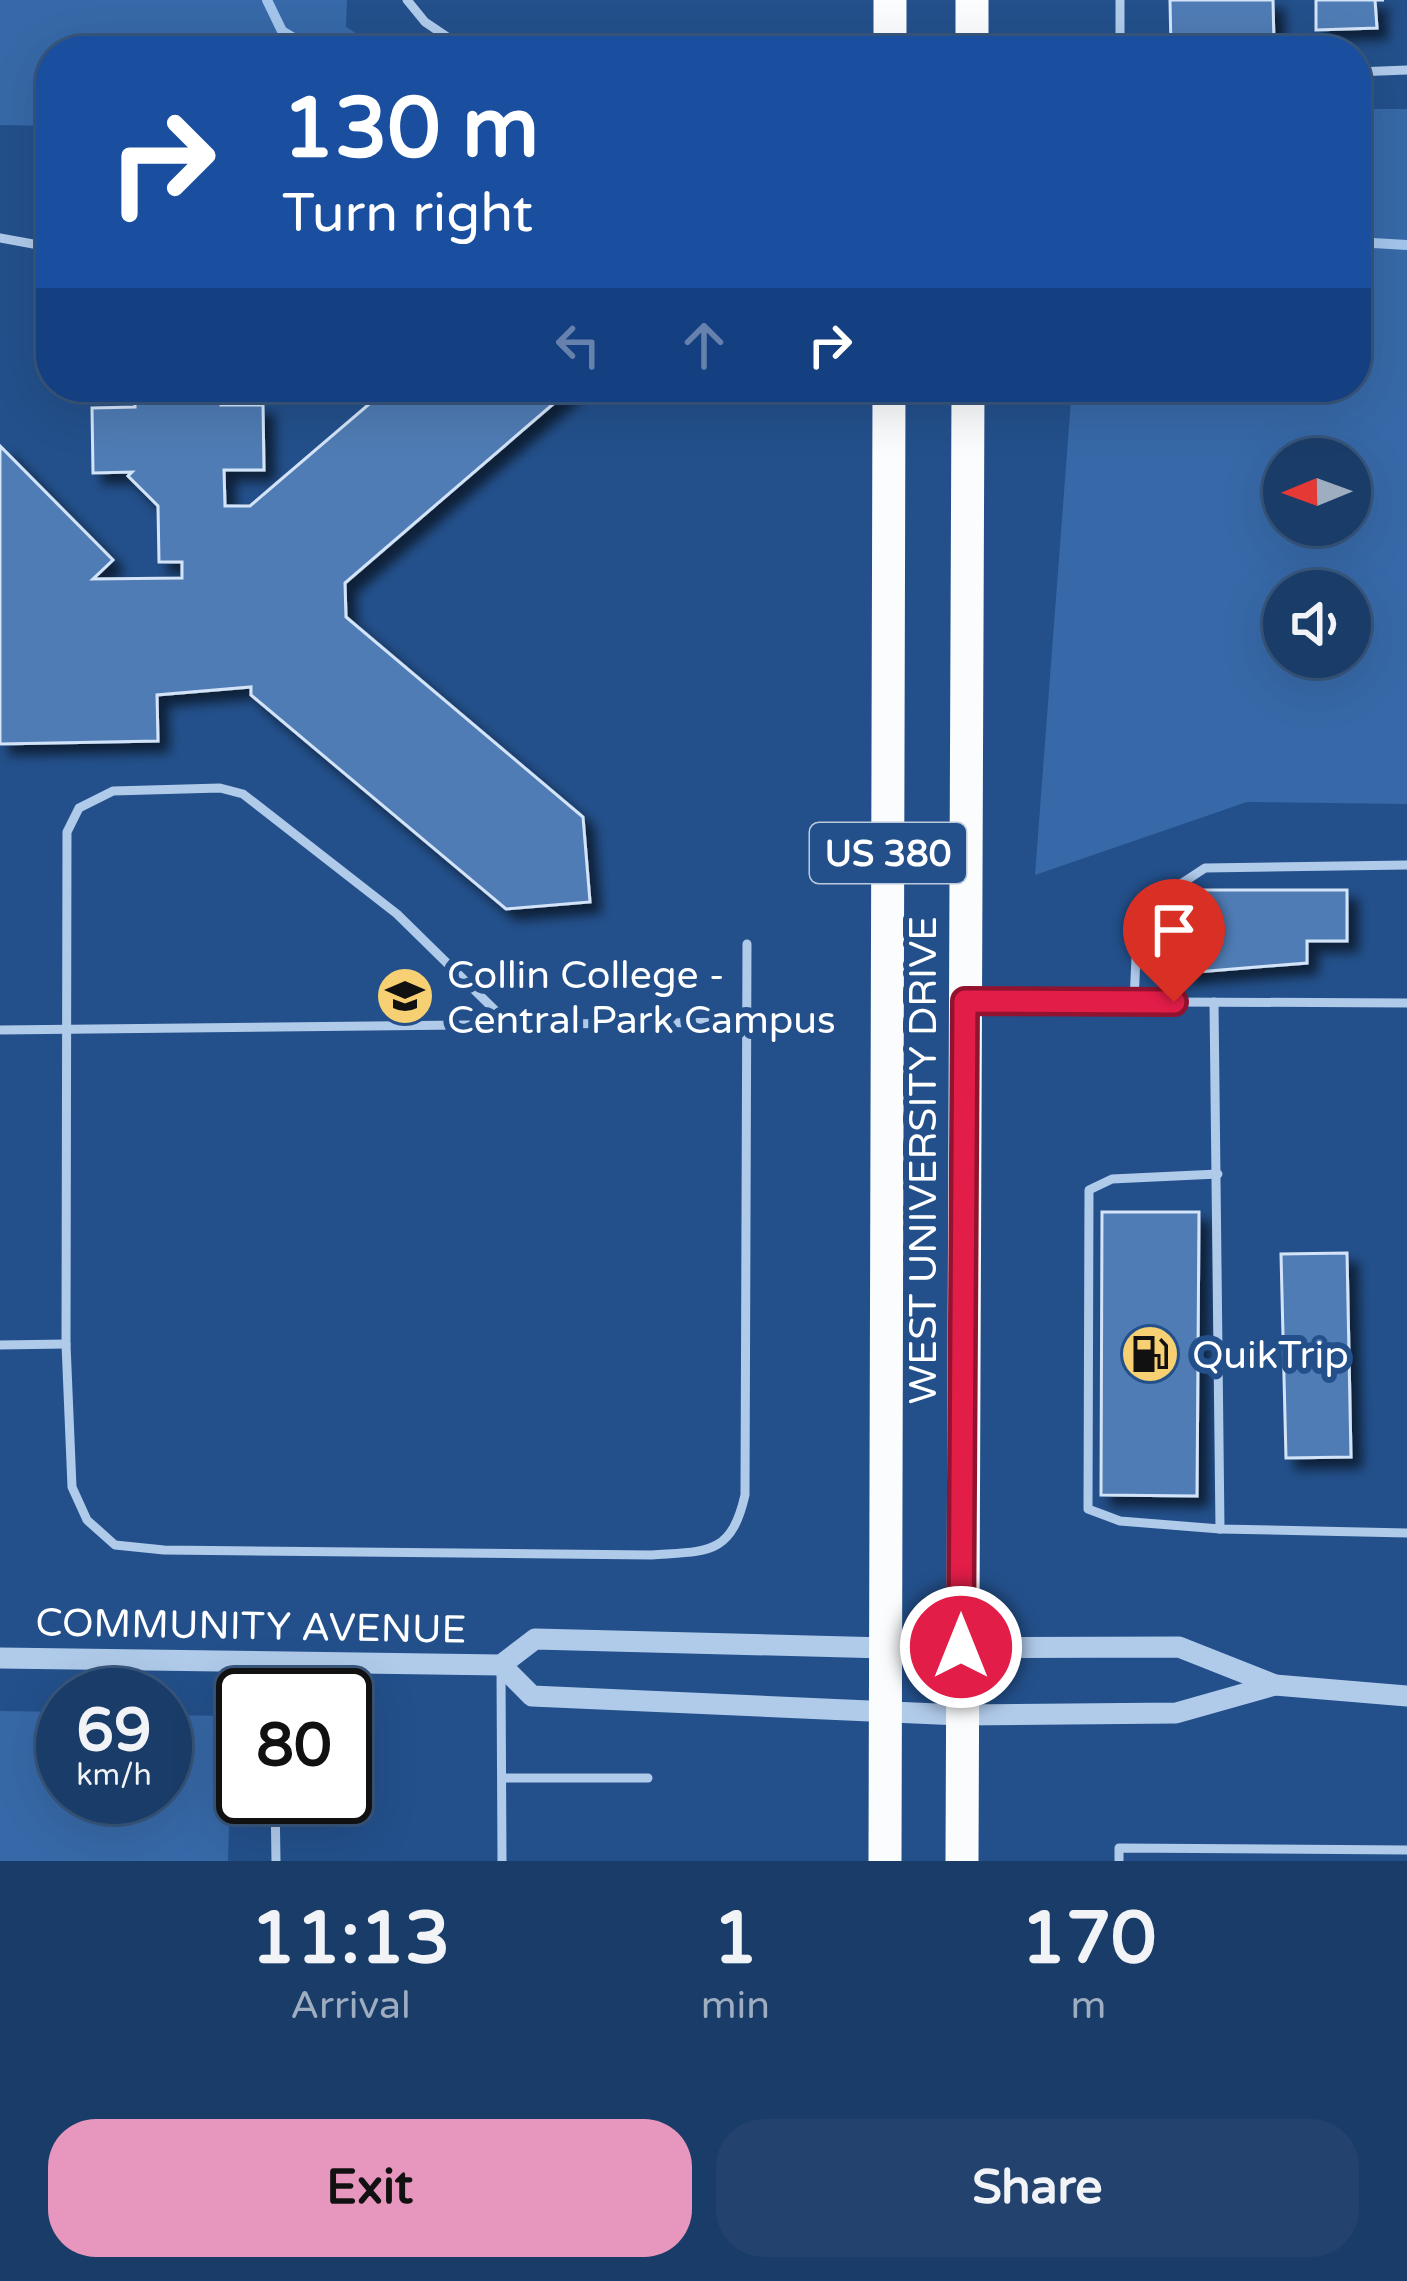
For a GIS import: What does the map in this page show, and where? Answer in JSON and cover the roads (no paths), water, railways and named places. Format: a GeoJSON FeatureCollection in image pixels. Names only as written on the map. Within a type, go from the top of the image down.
{"type":"FeatureCollection","features":[{"type":"Feature","properties":{"kind":"highway"},"geometry":{"type":"LineString","coordinates":[[890,0],[890,36]]}},
{"type":"Feature","properties":{"kind":"highway"},"geometry":{"type":"LineString","coordinates":[[972,0],[972,36]]}},
{"type":"Feature","properties":{"kind":"highway","name":"WEST UNIVERSITY DRIVE"},"geometry":{"type":"LineString","coordinates":[[884,1861],[889,402]]}},
{"type":"Feature","properties":{"kind":"highway","name":"WEST UNIVERSITY DRIVE"},"geometry":{"type":"LineString","coordinates":[[962,1861],[968,402]]}},
{"type":"Feature","properties":{"kind":"street","name":"COMMUNITY AVENUE"},"geometry":{"type":"LineString","coordinates":[[0,1658],[500,1665],[535,1640],[886,1648],[1179,1647],[1275,1685],[1407,1696]]}},
{"type":"Feature","properties":{"kind":"street","name":"COMMUNITY AVENUE"},"geometry":{"type":"LineString","coordinates":[[500,1665],[532,1696],[961,1715],[1176,1713],[1275,1685]]}},
{"type":"Feature","properties":{"kind":"lane"},"geometry":{"type":"LineString","coordinates":[[407,0],[425,22],[446,36]]}},
{"type":"Feature","properties":{"kind":"lane"},"geometry":{"type":"LineString","coordinates":[[1120,0],[1120,36]]}},
{"type":"Feature","properties":{"kind":"lane"},"geometry":{"type":"LineString","coordinates":[[1371,71],[1407,70]]}},
{"type":"Feature","properties":{"kind":"lane"},"geometry":{"type":"LineString","coordinates":[[0,238],[36,245]]}},
{"type":"Feature","properties":{"kind":"lane"},"geometry":{"type":"LineString","coordinates":[[509,1024],[357,881],[262,803],[220,788],[113,791],[79,808],[67,832],[66,1344],[73,1487],[87,1520],[115,1545],[213,1551],[704,1552],[738,1526],[745,1495],[747,944]]}},
{"type":"Feature","properties":{"kind":"lane"},"geometry":{"type":"LineString","coordinates":[[1134,1002],[1138,912],[1205,868],[1407,865]]}},
{"type":"Feature","properties":{"kind":"lane"},"geometry":{"type":"LineString","coordinates":[[965,1001],[1407,1004]]}},
{"type":"Feature","properties":{"kind":"lane"},"geometry":{"type":"LineString","coordinates":[[1214,1002],[1220,1529]]}},
{"type":"Feature","properties":{"kind":"lane"},"geometry":{"type":"LineString","coordinates":[[0,1030],[747,1022]]}},
{"type":"Feature","properties":{"kind":"lane"},"geometry":{"type":"LineString","coordinates":[[1218,1174],[1112,1179],[1089,1190],[1088,1509],[1120,1521],[1220,1529],[1407,1533]]}},
{"type":"Feature","properties":{"kind":"lane"},"geometry":{"type":"LineString","coordinates":[[0,1345],[66,1344]]}},
{"type":"Feature","properties":{"kind":"lane"},"geometry":{"type":"LineString","coordinates":[[273,1662],[273,1668]]}},
{"type":"Feature","properties":{"kind":"lane"},"geometry":{"type":"LineString","coordinates":[[500,1665],[502,1861]]}},
{"type":"Feature","properties":{"kind":"lane"},"geometry":{"type":"LineString","coordinates":[[504,1778],[648,1778]]}},
{"type":"Feature","properties":{"kind":"lane"},"geometry":{"type":"LineString","coordinates":[[275,1824],[276,1861]]}},
{"type":"Feature","properties":{"kind":"lane"},"geometry":{"type":"LineString","coordinates":[[1119,1861],[1119,1848],[1181,1855],[1407,1850]]}},
{"type":"Feature","properties":{"kind":"waterway"},"geometry":{"type":"LineString","coordinates":[[267,0],[282,31],[290,36]]}},
{"type":"Feature","properties":{"kind":"waterway"},"geometry":{"type":"LineString","coordinates":[[1371,243],[1407,245]]}},
{"type":"Feature","properties":{"kind":"place","name":"Collin College - Central Park Campus"},"geometry":{"type":"Point","coordinates":[405,996]}},
{"type":"Feature","properties":{"kind":"place","name":"QuikTrip"},"geometry":{"type":"Point","coordinates":[1150,1354]}}]}
